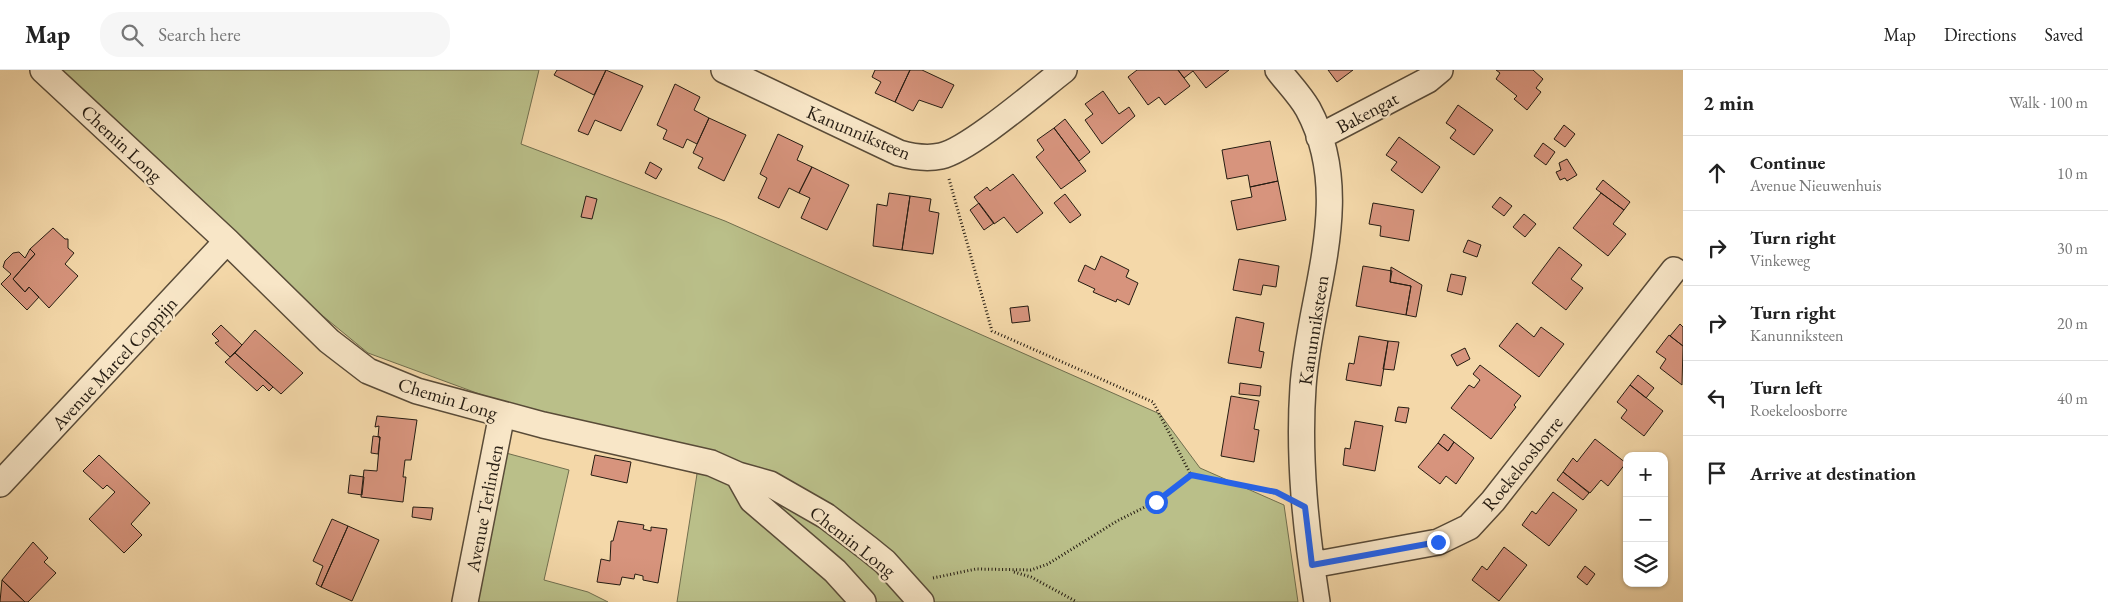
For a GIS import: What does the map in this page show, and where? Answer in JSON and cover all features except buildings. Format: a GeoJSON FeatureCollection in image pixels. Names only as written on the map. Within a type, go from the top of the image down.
{"type":"FeatureCollection","features":[{"type":"Feature","properties":{"kind":"street","name":"Chemin Long"},"geometry":{"type":"LineString","coordinates":[[43,70],[227,242],[329,341],[368,371],[417,391],[502,414],[712,463],[738,475],[770,484],[826,516],[885,562],[915,594]]}},
{"type":"Feature","properties":{"kind":"street","name":"Kanunniksteen"},"geometry":{"type":"LineString","coordinates":[[724,70],[899,153],[917,158],[942,156],[963,147],[1064,70]]}},
{"type":"Feature","properties":{"kind":"street","name":"Kanunniksteen"},"geometry":{"type":"LineString","coordinates":[[1278,70],[1308,109],[1328,170],[1330,209],[1326,248],[1303,386],[1302,446],[1305,507],[1317,602]]}},
{"type":"Feature","properties":{"kind":"street","name":"Bakengat"},"geometry":{"type":"LineString","coordinates":[[1318,137],[1428,80],[1440,70]]}},
{"type":"Feature","properties":{"kind":"street","name":"Avenue Marcel Coppijn"},"geometry":{"type":"LineString","coordinates":[[0,484],[227,242]]}},
{"type":"Feature","properties":{"kind":"street","name":"Roekeloosborre"},"geometry":{"type":"LineString","coordinates":[[1312,565],[1438,542],[1469,526],[1493,501],[1674,270]]}},
{"type":"Feature","properties":{"kind":"street","name":"Avenue Terlinden"},"geometry":{"type":"LineString","coordinates":[[466,602],[502,414]]}},
{"type":"Feature","properties":{"kind":"street"},"geometry":{"type":"LineString","coordinates":[[738,475],[752,500],[835,571],[854,589],[863,602]]}},
{"type":"Feature","properties":{"kind":"path"},"geometry":{"type":"LineString","coordinates":[[942,156],[992,331],[1153,402],[1191,475]]}},
{"type":"Feature","properties":{"kind":"path"},"geometry":{"type":"LineString","coordinates":[[915,594],[951,572],[976,569],[1031,570],[1048,564],[1117,521],[1156,502],[1191,475],[1276,492],[1305,507]]}},
{"type":"Feature","properties":{"kind":"path"},"geometry":{"type":"LineString","coordinates":[[1010,570],[1031,577],[1076,602]]}},
{"type":"Feature","properties":{"kind":"green space"},"geometry":{"type":"Polygon","coordinates":[[[56,70],[539,70],[521,144],[725,221],[1160,414],[1200,468],[1284,505],[1298,602],[677,602],[697,474],[368,353],[301,298],[56,70]]]}},
{"type":"Feature","properties":{"kind":"green space"},"geometry":{"type":"Polygon","coordinates":[[[506,453],[569,470],[544,580],[588,592],[608,602],[474,602],[506,453]]]}},
{"type":"Feature","properties":{"kind":"route"},"geometry":{"type":"LineString","coordinates":[[1156,502],[1191,475],[1276,492],[1305,507],[1312,565],[1438,542]]}}]}
